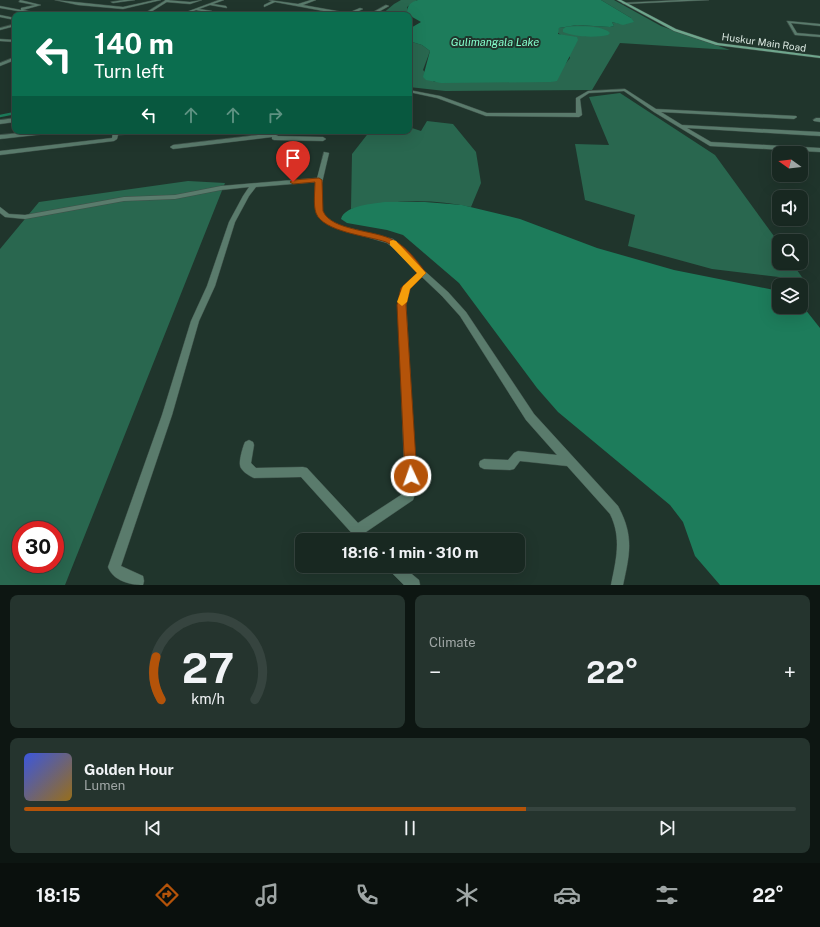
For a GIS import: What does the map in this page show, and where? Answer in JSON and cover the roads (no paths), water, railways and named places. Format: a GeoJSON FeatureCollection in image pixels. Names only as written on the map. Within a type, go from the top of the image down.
{"type":"FeatureCollection","features":[{"type":"Feature","properties":{"kind":"main road","name":"Huskur Main Road"},"geometry":{"type":"LineString","coordinates":[[619,0],[675,30],[716,44],[820,57]]}},
{"type":"Feature","properties":{"kind":"street"},"geometry":{"type":"LineString","coordinates":[[18,10],[39,5],[20,0]]}},
{"type":"Feature","properties":{"kind":"street"},"geometry":{"type":"LineString","coordinates":[[57,0],[78,4],[123,8],[159,0]]}},
{"type":"Feature","properties":{"kind":"street"},"geometry":{"type":"LineString","coordinates":[[118,2],[124,0]]}},
{"type":"Feature","properties":{"kind":"street"},"geometry":{"type":"LineString","coordinates":[[108,1],[118,2],[133,0]]}},
{"type":"Feature","properties":{"kind":"street"},"geometry":{"type":"LineString","coordinates":[[149,12],[167,1],[190,3],[200,0]]}},
{"type":"Feature","properties":{"kind":"street"},"geometry":{"type":"LineString","coordinates":[[190,12],[222,0]]}},
{"type":"Feature","properties":{"kind":"street"},"geometry":{"type":"LineString","coordinates":[[265,6],[273,0],[331,12]]}},
{"type":"Feature","properties":{"kind":"street"},"geometry":{"type":"LineString","coordinates":[[280,2],[286,0]]}},
{"type":"Feature","properties":{"kind":"street"},"geometry":{"type":"LineString","coordinates":[[624,3],[707,0]]}},
{"type":"Feature","properties":{"kind":"street"},"geometry":{"type":"LineString","coordinates":[[298,6],[314,1]]}},
{"type":"Feature","properties":{"kind":"street"},"geometry":{"type":"LineString","coordinates":[[210,5],[226,7]]}},
{"type":"Feature","properties":{"kind":"street"},"geometry":{"type":"LineString","coordinates":[[376,12],[388,6]]}},
{"type":"Feature","properties":{"kind":"street"},"geometry":{"type":"LineString","coordinates":[[0,7],[30,12]]}},
{"type":"Feature","properties":{"kind":"street"},"geometry":{"type":"LineString","coordinates":[[354,12],[361,9]]}},
{"type":"Feature","properties":{"kind":"street"},"geometry":{"type":"LineString","coordinates":[[196,10],[211,12]]}},
{"type":"Feature","properties":{"kind":"street"},"geometry":{"type":"LineString","coordinates":[[0,16],[12,19]]}},
{"type":"Feature","properties":{"kind":"street"},"geometry":{"type":"LineString","coordinates":[[820,25],[788,22],[796,34],[820,36]]}},
{"type":"Feature","properties":{"kind":"street"},"geometry":{"type":"LineString","coordinates":[[1,28],[12,26]]}},
{"type":"Feature","properties":{"kind":"street"},"geometry":{"type":"LineString","coordinates":[[1,28],[12,29]]}},
{"type":"Feature","properties":{"kind":"street"},"geometry":{"type":"LineString","coordinates":[[0,40],[12,41]]}},
{"type":"Feature","properties":{"kind":"street"},"geometry":{"type":"LineString","coordinates":[[0,65],[12,59]]}},
{"type":"Feature","properties":{"kind":"street"},"geometry":{"type":"LineString","coordinates":[[412,92],[438,97],[486,114],[579,115],[578,98],[588,92],[625,90],[710,144],[820,150]]}},
{"type":"Feature","properties":{"kind":"street"},"geometry":{"type":"LineString","coordinates":[[655,110],[794,117]]}},
{"type":"Feature","properties":{"kind":"street"},"geometry":{"type":"LineString","coordinates":[[0,122],[12,120]]}},
{"type":"Feature","properties":{"kind":"street"},"geometry":{"type":"LineString","coordinates":[[681,126],[820,134]]}},
{"type":"Feature","properties":{"kind":"street"},"geometry":{"type":"LineString","coordinates":[[0,137],[27,134]]}},
{"type":"Feature","properties":{"kind":"street"},"geometry":{"type":"LineString","coordinates":[[0,153],[114,139],[116,134]]}},
{"type":"Feature","properties":{"kind":"street"},"geometry":{"type":"LineString","coordinates":[[173,147],[275,136],[323,140]]}},
{"type":"Feature","properties":{"kind":"street"},"geometry":{"type":"LineString","coordinates":[[326,153],[319,180],[319,211],[322,217],[335,226],[390,241],[399,248],[422,273],[446,294],[460,310],[530,417],[614,510],[620,521],[624,536],[624,552],[617,585]]}},
{"type":"Feature","properties":{"kind":"street"},"geometry":{"type":"LineString","coordinates":[[0,209],[7,216],[25,217],[124,199],[175,197],[221,188],[319,180]]}},
{"type":"Feature","properties":{"kind":"street"},"geometry":{"type":"LineString","coordinates":[[137,585],[138,581],[117,571],[114,567],[167,415],[195,321],[211,286],[232,222],[246,196],[254,185]]}},
{"type":"Feature","properties":{"kind":"street"},"geometry":{"type":"LineString","coordinates":[[249,445],[245,466],[254,473],[303,472],[357,531],[409,496],[411,488],[402,305],[406,288],[422,273]]}},
{"type":"Feature","properties":{"kind":"street"},"geometry":{"type":"LineString","coordinates":[[484,464],[510,465],[518,456],[570,461]]}},
{"type":"Feature","properties":{"kind":"street"},"geometry":{"type":"LineString","coordinates":[[401,573],[414,585]]}},
{"type":"Feature","properties":{"kind":"water","name":"Gulimangala Lake"},"geometry":{"type":"Polygon","coordinates":[[[418,0],[601,0],[631,18],[634,22],[623,25],[612,22],[614,26],[610,27],[577,25],[559,28],[558,34],[577,37],[578,40],[557,81],[441,83],[426,80],[423,77],[430,51],[422,45],[412,42],[412,27],[421,22],[412,17],[412,12],[407,12],[411,3],[418,0]]]}},
{"type":"Feature","properties":{"kind":"water","name":"Gulimangala Lake"},"geometry":{"type":"Polygon","coordinates":[[[566,27],[596,27],[607,30],[610,33],[608,35],[579,36],[563,32],[563,29],[566,27]]]}},
{"type":"Feature","properties":{"kind":"water"},"geometry":{"type":"Polygon","coordinates":[[[385,202],[425,202],[462,205],[520,219],[597,248],[674,270],[772,290],[772,314],[808,313],[820,328],[820,585],[720,585],[695,556],[683,522],[670,505],[558,412],[537,388],[459,283],[403,235],[387,230],[347,223],[341,219],[348,211],[367,205],[385,202]]]}},
{"type":"Feature","properties":{"kind":"waterway"},"geometry":{"type":"LineString","coordinates":[[0,116],[12,114]]}}]}
